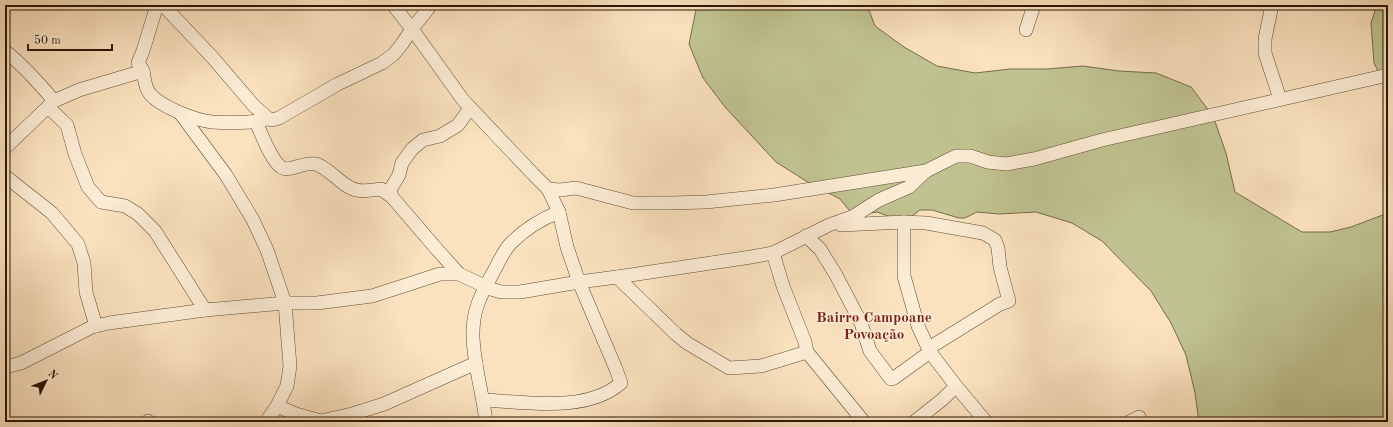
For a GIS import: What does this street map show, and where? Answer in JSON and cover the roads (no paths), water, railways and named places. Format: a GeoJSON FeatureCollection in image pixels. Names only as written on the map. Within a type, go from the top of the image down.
{"type":"FeatureCollection","features":[{"type":"Feature","properties":{"kind":"street"},"geometry":{"type":"LineString","coordinates":[[157,5],[138,63],[143,71],[144,82],[150,94],[159,101],[180,113],[211,122],[272,120],[279,118],[338,84],[382,63],[398,49],[430,5]]}},
{"type":"Feature","properties":{"kind":"street"},"geometry":{"type":"LineString","coordinates":[[164,5],[265,117],[262,120],[265,142],[281,167],[285,169],[310,163],[316,164],[325,168],[348,187],[356,190],[381,189],[392,197],[459,274],[501,292],[520,292],[773,253],[829,225],[854,216],[879,200],[908,187],[926,171],[956,156],[970,156],[988,162],[1006,164],[1034,159],[1102,140],[1388,75]]}},
{"type":"Feature","properties":{"kind":"street"},"geometry":{"type":"LineString","coordinates":[[393,5],[412,28],[463,100],[532,174],[548,189],[559,212],[566,247],[579,282],[621,383],[613,390],[592,399],[566,403],[484,400]]}},
{"type":"Feature","properties":{"kind":"street"},"geometry":{"type":"LineString","coordinates":[[1026,30],[1034,5]]}},
{"type":"Feature","properties":{"kind":"street"},"geometry":{"type":"LineString","coordinates":[[1272,5],[1265,39],[1265,54],[1280,99]]}},
{"type":"Feature","properties":{"kind":"street"},"geometry":{"type":"LineString","coordinates":[[5,52],[35,79],[67,126],[75,154],[88,187],[101,202],[125,206],[138,214],[155,231],[205,310]]}},
{"type":"Feature","properties":{"kind":"street"},"geometry":{"type":"LineString","coordinates":[[5,148],[51,104],[79,90],[143,71]]}},
{"type":"Feature","properties":{"kind":"street"},"geometry":{"type":"LineString","coordinates":[[392,197],[390,190],[399,175],[402,163],[412,149],[423,140],[440,136],[458,125],[470,108]]}},
{"type":"Feature","properties":{"kind":"street"},"geometry":{"type":"LineString","coordinates":[[180,113],[226,175],[253,220],[267,250],[285,303],[290,366],[287,386],[277,406],[266,422]]}},
{"type":"Feature","properties":{"kind":"street"},"geometry":{"type":"LineString","coordinates":[[548,189],[560,190],[576,188],[633,203],[671,204],[706,202],[782,193],[926,171]]}},
{"type":"Feature","properties":{"kind":"street"},"geometry":{"type":"LineString","coordinates":[[5,176],[52,213],[78,244],[84,263],[86,292],[96,326]]}},
{"type":"Feature","properties":{"kind":"street"},"geometry":{"type":"LineString","coordinates":[[486,422],[484,400],[476,363],[473,337],[475,311],[484,286],[510,244],[541,220],[559,212]]}},
{"type":"Feature","properties":{"kind":"street"},"geometry":{"type":"LineString","coordinates":[[806,236],[820,248],[861,323],[870,351],[891,379],[930,350],[1000,304],[1008,301],[1000,267],[1000,256],[995,240],[983,233],[926,223],[904,222],[829,225]]}},
{"type":"Feature","properties":{"kind":"street"},"geometry":{"type":"LineString","coordinates":[[904,222],[904,276],[918,326],[930,350],[956,386],[986,422]]}},
{"type":"Feature","properties":{"kind":"street"},"geometry":{"type":"LineString","coordinates":[[773,253],[783,286],[805,342],[807,352],[864,422]]}},
{"type":"Feature","properties":{"kind":"street"},"geometry":{"type":"LineString","coordinates":[[5,367],[21,363],[96,326],[109,322],[205,310],[285,303],[317,303],[372,296],[440,274],[459,274]]}},
{"type":"Feature","properties":{"kind":"street"},"geometry":{"type":"LineString","coordinates":[[617,278],[687,343],[729,368],[762,366],[807,352]]}},
{"type":"Feature","properties":{"kind":"street"},"geometry":{"type":"LineString","coordinates":[[277,406],[296,414],[321,421],[352,418],[476,363]]}},
{"type":"Feature","properties":{"kind":"street"},"geometry":{"type":"LineString","coordinates":[[914,422],[944,399],[956,386]]}},
{"type":"Feature","properties":{"kind":"district","name":"Bairro Campoane Povoação"},"geometry":{"type":"Point","coordinates":[874,326]}}]}
